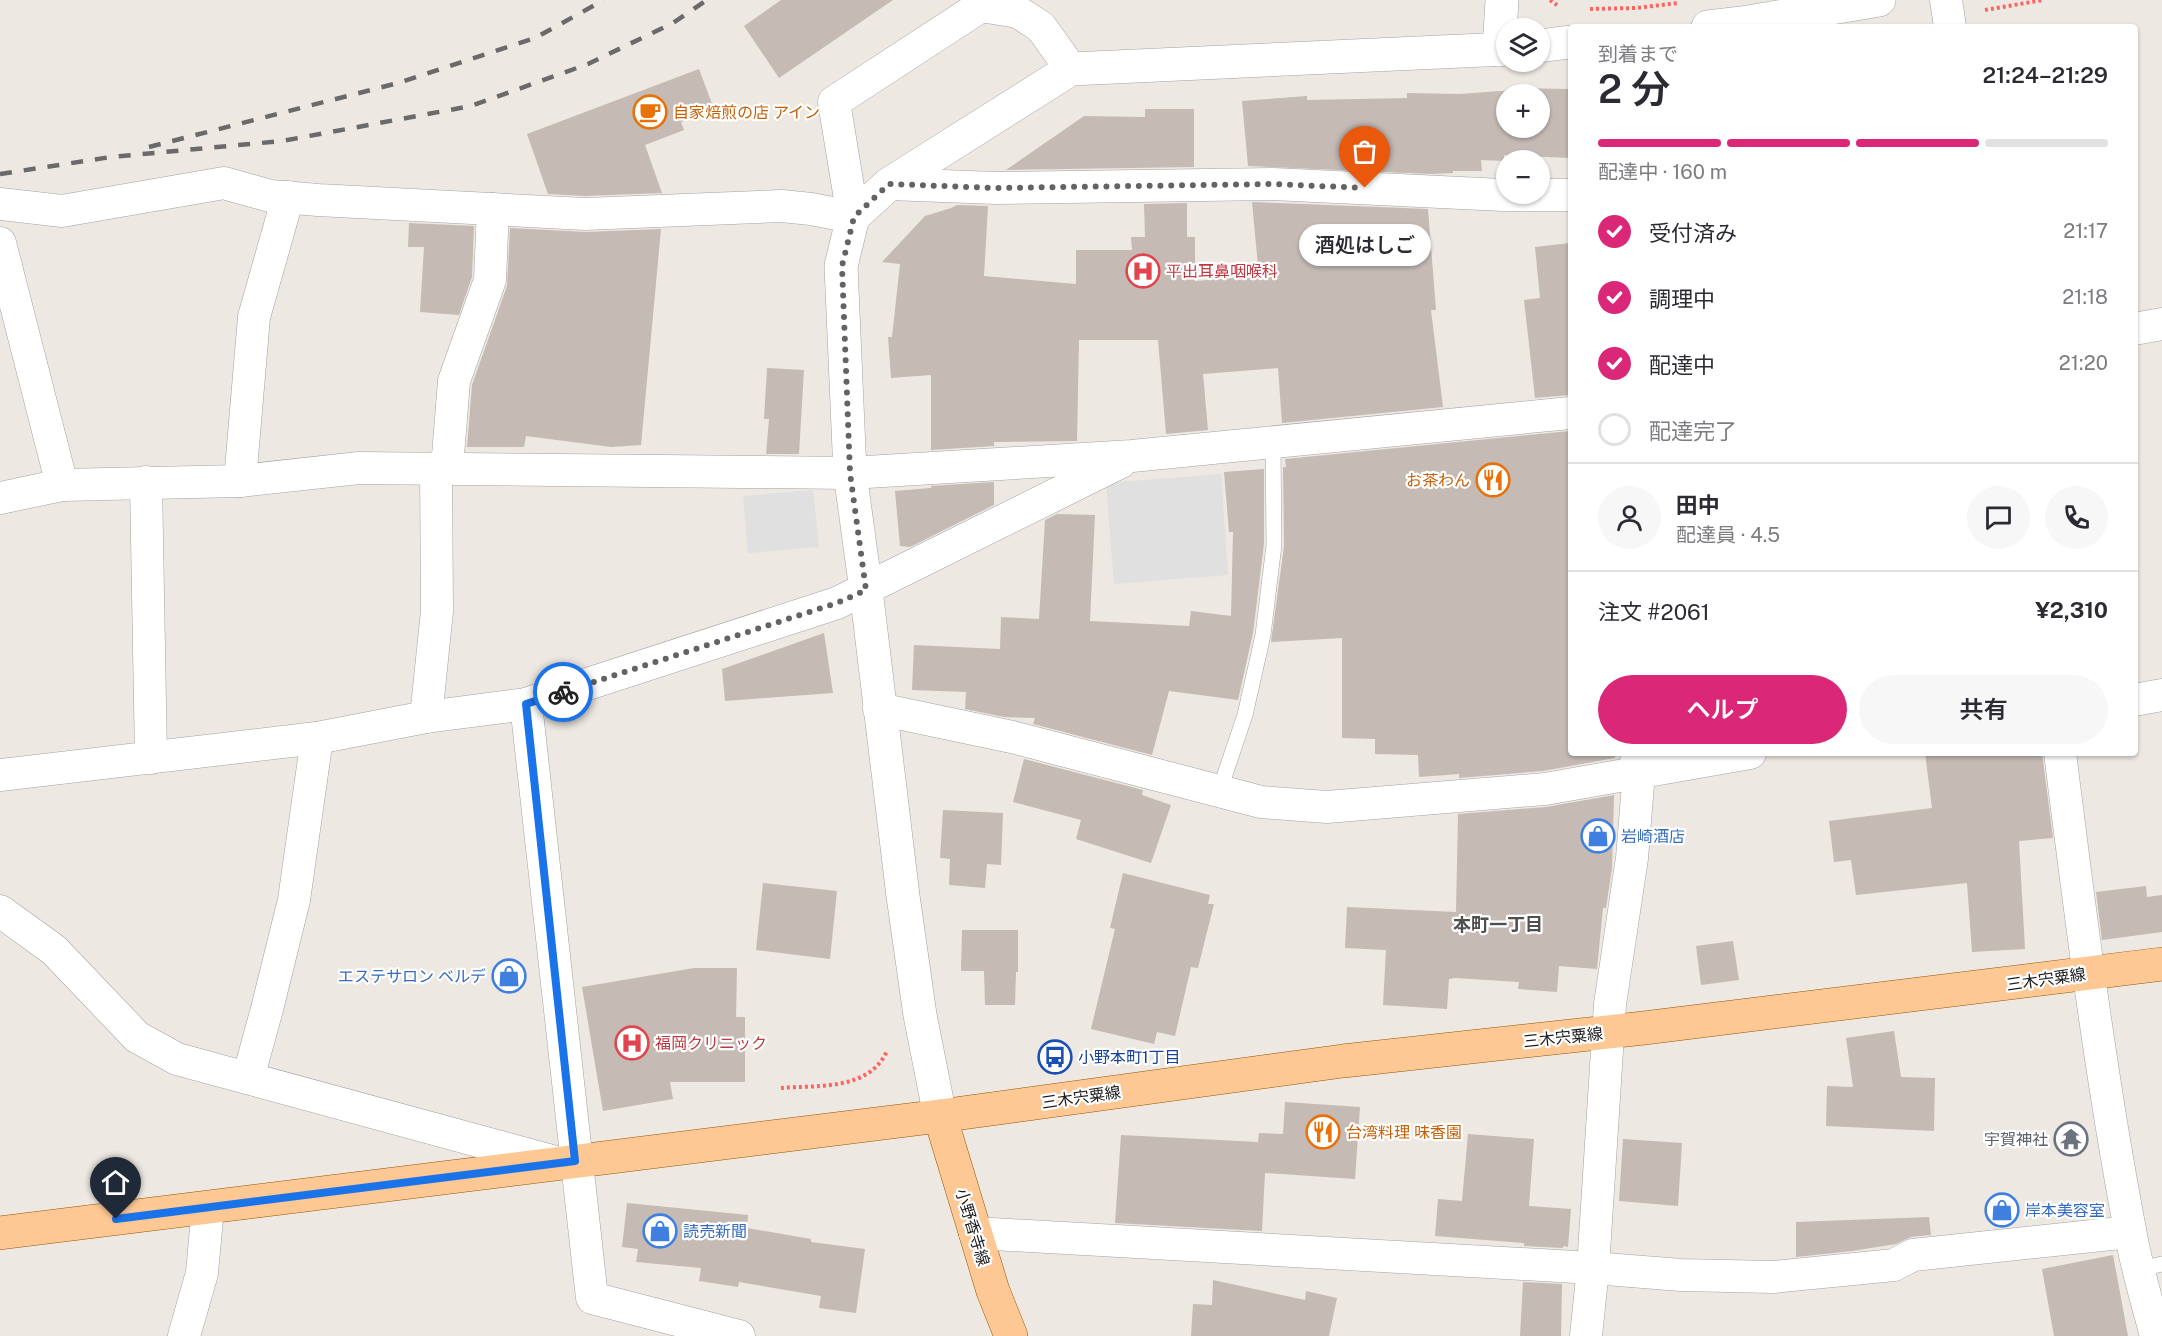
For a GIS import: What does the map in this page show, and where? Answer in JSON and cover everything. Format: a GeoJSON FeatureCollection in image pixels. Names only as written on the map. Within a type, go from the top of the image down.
{"type":"FeatureCollection","features":[{"type":"Feature","properties":{"kind":"main road","name":"三木宍粟線"},"geometry":{"type":"LineString","coordinates":[[0,1233],[940,1116],[1343,1061],[1608,1032],[2162,964]]}},
{"type":"Feature","properties":{"kind":"main road","name":"小野香寺線"},"geometry":{"type":"LineString","coordinates":[[940,1116],[993,1291],[1011,1336]]}},
{"type":"Feature","properties":{"kind":"street"},"geometry":{"type":"LineString","coordinates":[[1502,0],[1502,18]]}},
{"type":"Feature","properties":{"kind":"street"},"geometry":{"type":"LineString","coordinates":[[1747,24],[1879,0]]}},
{"type":"Feature","properties":{"kind":"street"},"geometry":{"type":"LineString","coordinates":[[1946,0],[1950,24]]}},
{"type":"Feature","properties":{"kind":"street"},"geometry":{"type":"LineString","coordinates":[[940,1116],[920,1015],[850,473],[842,266],[854,217],[834,102],[981,6],[1018,12],[1041,27],[1071,69]]}},
{"type":"Feature","properties":{"kind":"street"},"geometry":{"type":"LineString","coordinates":[[1550,45],[1568,42]]}},
{"type":"Feature","properties":{"kind":"street"},"geometry":{"type":"LineString","coordinates":[[854,217],[889,184],[1071,69],[1496,50]]}},
{"type":"Feature","properties":{"kind":"street"},"geometry":{"type":"LineString","coordinates":[[0,204],[62,211],[224,183],[270,196],[288,198],[585,214],[782,206],[854,217]]}},
{"type":"Feature","properties":{"kind":"street"},"geometry":{"type":"LineString","coordinates":[[889,184],[996,188],[1273,184],[1503,195],[1568,195]]}},
{"type":"Feature","properties":{"kind":"street"},"geometry":{"type":"LineString","coordinates":[[240,480],[254,317],[288,198]]}},
{"type":"Feature","properties":{"kind":"street"},"geometry":{"type":"LineString","coordinates":[[426,717],[437,611],[442,468],[454,381],[490,280],[493,209]]}},
{"type":"Feature","properties":{"kind":"street"},"geometry":{"type":"LineString","coordinates":[[0,243],[62,485]]}},
{"type":"Feature","properties":{"kind":"street"},"geometry":{"type":"LineString","coordinates":[[2138,328],[2162,324]]}},
{"type":"Feature","properties":{"kind":"street"},"geometry":{"type":"LineString","coordinates":[[0,498],[62,485],[240,480],[359,468],[850,473],[1132,456],[1568,413]]}},
{"type":"Feature","properties":{"kind":"street"},"geometry":{"type":"LineString","coordinates":[[0,775],[318,738],[426,717],[526,704],[837,603],[1132,456]]}},
{"type":"Feature","properties":{"kind":"street"},"geometry":{"type":"LineString","coordinates":[[146,482],[151,758]]}},
{"type":"Feature","properties":{"kind":"street"},"geometry":{"type":"LineString","coordinates":[[2138,699],[2162,695]]}},
{"type":"Feature","properties":{"kind":"street"},"geometry":{"type":"LineString","coordinates":[[526,704],[567,1162],[592,1298],[739,1336]]}},
{"type":"Feature","properties":{"kind":"street"},"geometry":{"type":"LineString","coordinates":[[879,709],[1012,737],[1261,802],[1327,807],[1545,789],[1637,763],[1716,756]]}},
{"type":"Feature","properties":{"kind":"street"},"geometry":{"type":"LineString","coordinates":[[248,1078],[294,900],[318,738]]}},
{"type":"Feature","properties":{"kind":"street"},"geometry":{"type":"LineString","coordinates":[[2060,756],[2088,973],[2130,1232],[2150,1267],[2156,1336]]}},
{"type":"Feature","properties":{"kind":"street"},"geometry":{"type":"LineString","coordinates":[[1586,1336],[1593,1268],[1610,1004],[1632,858],[1637,763]]}},
{"type":"Feature","properties":{"kind":"street"},"geometry":{"type":"LineString","coordinates":[[0,911],[54,950],[137,1037],[177,1059],[567,1162]]}},
{"type":"Feature","properties":{"kind":"street"},"geometry":{"type":"LineString","coordinates":[[184,1336],[202,1273],[208,1207]]}},
{"type":"Feature","properties":{"kind":"street"},"geometry":{"type":"LineString","coordinates":[[975,1233],[1681,1275],[1773,1277],[1894,1265],[1913,1255],[2130,1232]]}},
{"type":"Feature","properties":{"kind":"lane"},"geometry":{"type":"LineString","coordinates":[[1219,792],[1245,715],[1263,635],[1274,545],[1273,443]]}},
{"type":"Feature","properties":{"kind":"path"},"geometry":{"type":"LineString","coordinates":[[1550,0],[1560,7]]}},
{"type":"Feature","properties":{"kind":"path"},"geometry":{"type":"LineString","coordinates":[[1583,9],[1635,8],[1687,2]]}},
{"type":"Feature","properties":{"kind":"shaded area"},"geometry":{"type":"Polygon","coordinates":[[[1221,474],[1228,575],[1114,584],[1106,483],[1221,474]]]}},
{"type":"Feature","properties":{"kind":"shaded area"},"geometry":{"type":"Polygon","coordinates":[[[813,490],[819,547],[748,553],[743,496],[813,490]]]}},
{"type":"Feature","properties":{"kind":"building"},"geometry":{"type":"Polygon","coordinates":[[[781,0],[893,0],[779,78],[744,26],[781,0]]]}},
{"type":"Feature","properties":{"kind":"building"},"geometry":{"type":"Polygon","coordinates":[[[699,69],[714,109],[681,122],[684,130],[645,145],[662,193],[585,196],[548,194],[527,134],[699,69]]]}},
{"type":"Feature","properties":{"kind":"building"},"geometry":{"type":"Polygon","coordinates":[[[1550,89],[1568,89],[1568,158],[1550,157],[1550,150],[1496,150],[1496,161],[1481,160],[1482,171],[1431,174],[1248,166],[1242,101],[1307,96],[1307,100],[1407,98],[1407,93],[1460,94],[1496,91],[1496,138],[1550,138],[1550,89]]]}},
{"type":"Feature","properties":{"kind":"building"},"geometry":{"type":"Polygon","coordinates":[[[1145,109],[1194,109],[1194,167],[1006,170],[1084,116],[1145,117],[1145,109]]]}},
{"type":"Feature","properties":{"kind":"building"},"geometry":{"type":"Polygon","coordinates":[[[1252,202],[1428,209],[1436,310],[1431,310],[1443,407],[1282,423],[1278,368],[1203,374],[1208,430],[1166,434],[1158,340],[1079,340],[1077,441],[994,442],[994,446],[931,450],[931,375],[891,378],[888,337],[892,337],[900,264],[882,262],[925,216],[957,205],[988,206],[984,276],[1076,284],[1076,250],[1132,250],[1131,237],[1145,237],[1144,204],[1187,203],[1187,237],[1195,237],[1195,281],[1259,276],[1252,202]]]}},
{"type":"Feature","properties":{"kind":"building"},"geometry":{"type":"Polygon","coordinates":[[[409,223],[474,226],[472,277],[459,315],[420,312],[424,247],[408,247],[409,223]]]}},
{"type":"Feature","properties":{"kind":"building"},"geometry":{"type":"Polygon","coordinates":[[[510,228],[586,232],[661,229],[641,445],[611,447],[526,436],[524,447],[467,447],[472,385],[507,286],[510,228]]]}},
{"type":"Feature","properties":{"kind":"building"},"geometry":{"type":"Polygon","coordinates":[[[1568,243],[1568,395],[1535,398],[1524,300],[1540,298],[1535,247],[1568,243]]]}},
{"type":"Feature","properties":{"kind":"building"},"geometry":{"type":"Polygon","coordinates":[[[767,368],[804,370],[799,454],[766,454],[769,419],[764,419],[767,368]]]}},
{"type":"Feature","properties":{"kind":"building"},"geometry":{"type":"Polygon","coordinates":[[[1568,431],[1568,756],[1615,756],[1615,758],[1543,771],[1459,778],[1459,774],[1419,777],[1418,755],[1375,754],[1375,739],[1342,738],[1342,638],[1271,642],[1284,546],[1283,467],[1286,467],[1285,459],[1568,431]]]}},
{"type":"Feature","properties":{"kind":"building"},"geometry":{"type":"Polygon","coordinates":[[[1264,469],[1264,544],[1253,633],[1238,700],[1169,691],[1152,755],[1033,724],[1035,718],[1004,717],[965,709],[966,692],[912,690],[914,645],[1000,649],[1001,617],[1039,619],[1045,520],[1057,514],[1095,515],[1090,621],[1189,626],[1191,611],[1231,616],[1233,532],[1229,532],[1224,472],[1264,469]]]}},
{"type":"Feature","properties":{"kind":"building"},"geometry":{"type":"Polygon","coordinates":[[[994,482],[994,505],[910,547],[900,546],[895,491],[994,482]]]}},
{"type":"Feature","properties":{"kind":"building"},"geometry":{"type":"Polygon","coordinates":[[[824,633],[833,693],[725,701],[722,669],[824,633]]]}},
{"type":"Feature","properties":{"kind":"building"},"geometry":{"type":"Polygon","coordinates":[[[1925,756],[2042,756],[2053,838],[2019,841],[2025,949],[1972,952],[1967,883],[1856,895],[1851,860],[1834,862],[1829,821],[1932,808],[1925,756]]]}},
{"type":"Feature","properties":{"kind":"building"},"geometry":{"type":"Polygon","coordinates":[[[1024,759],[1143,790],[1142,795],[1171,805],[1151,863],[1076,839],[1081,820],[1013,802],[1024,759]]]}},
{"type":"Feature","properties":{"kind":"building"},"geometry":{"type":"Polygon","coordinates":[[[1614,795],[1612,868],[1606,908],[1603,908],[1597,969],[1559,966],[1557,992],[1518,989],[1519,982],[1455,978],[1449,979],[1447,1009],[1383,1005],[1386,950],[1345,948],[1347,907],[1456,912],[1458,814],[1546,807],[1614,795]]]}},
{"type":"Feature","properties":{"kind":"building"},"geometry":{"type":"Polygon","coordinates":[[[943,810],[1003,813],[1001,865],[987,864],[985,888],[949,885],[950,859],[940,858],[943,810]]]}},
{"type":"Feature","properties":{"kind":"building"},"geometry":{"type":"Polygon","coordinates":[[[1123,873],[1210,895],[1208,904],[1214,904],[1198,968],[1191,967],[1175,1036],[1157,1032],[1154,1044],[1091,1029],[1115,929],[1110,928],[1123,873]]]}},
{"type":"Feature","properties":{"kind":"building"},"geometry":{"type":"Polygon","coordinates":[[[763,883],[837,891],[830,959],[756,950],[763,883]]]}},
{"type":"Feature","properties":{"kind":"building"},"geometry":{"type":"Polygon","coordinates":[[[2146,886],[2147,897],[2162,895],[2162,932],[2102,940],[2096,892],[2146,886]]]}},
{"type":"Feature","properties":{"kind":"building"},"geometry":{"type":"Polygon","coordinates":[[[962,930],[1018,930],[1015,1005],[985,1005],[984,971],[961,971],[962,930]]]}},
{"type":"Feature","properties":{"kind":"building"},"geometry":{"type":"Polygon","coordinates":[[[1733,941],[1739,980],[1701,985],[1696,946],[1733,941]]]}},
{"type":"Feature","properties":{"kind":"building"},"geometry":{"type":"Polygon","coordinates":[[[694,968],[737,968],[736,1017],[745,1017],[745,1082],[670,1082],[673,1099],[603,1111],[582,987],[694,968]]]}},
{"type":"Feature","properties":{"kind":"building"},"geometry":{"type":"Polygon","coordinates":[[[1894,1031],[1901,1077],[1935,1078],[1934,1131],[1826,1126],[1827,1086],[1853,1087],[1846,1038],[1894,1031]]]}},
{"type":"Feature","properties":{"kind":"building"},"geometry":{"type":"Polygon","coordinates":[[[1285,1102],[1360,1107],[1355,1179],[1265,1173],[1262,1231],[1115,1223],[1121,1135],[1258,1142],[1259,1133],[1283,1134],[1285,1102]]]}},
{"type":"Feature","properties":{"kind":"building"},"geometry":{"type":"Polygon","coordinates":[[[1468,1134],[1534,1139],[1529,1206],[1571,1209],[1568,1247],[1524,1246],[1524,1243],[1435,1236],[1438,1199],[1462,1201],[1468,1134]]]}},
{"type":"Feature","properties":{"kind":"building"},"geometry":{"type":"Polygon","coordinates":[[[1623,1139],[1682,1143],[1678,1206],[1619,1201],[1623,1139]]]}},
{"type":"Feature","properties":{"kind":"building"},"geometry":{"type":"Polygon","coordinates":[[[627,1203],[748,1215],[747,1228],[811,1239],[811,1242],[865,1249],[856,1313],[819,1308],[821,1296],[739,1282],[738,1287],[699,1281],[701,1268],[636,1262],[638,1249],[622,1247],[627,1203]]]}},
{"type":"Feature","properties":{"kind":"building"},"geometry":{"type":"Polygon","coordinates":[[[1929,1217],[1931,1235],[1911,1237],[1896,1244],[1796,1257],[1796,1222],[1929,1217]]]}},
{"type":"Feature","properties":{"kind":"building"},"geometry":{"type":"Polygon","coordinates":[[[2113,1255],[2128,1336],[2054,1336],[2042,1269],[2113,1255]]]}},
{"type":"Feature","properties":{"kind":"building"},"geometry":{"type":"Polygon","coordinates":[[[1213,1280],[1305,1300],[1306,1291],[1337,1298],[1329,1336],[1191,1336],[1193,1304],[1212,1305],[1213,1280]]]}},
{"type":"Feature","properties":{"kind":"building"},"geometry":{"type":"Polygon","coordinates":[[[1523,1282],[1562,1284],[1561,1336],[1520,1336],[1523,1282]]]}},
{"type":"Feature","properties":{"kind":"railway"},"geometry":{"type":"LineString","coordinates":[[149,147],[398,83],[535,38],[604,0]]}},
{"type":"Feature","properties":{"kind":"railway"},"geometry":{"type":"LineString","coordinates":[[0,174],[111,157],[282,141],[471,106],[588,64],[673,23],[707,0]]}},
{"type":"Feature","properties":{"kind":"way so far"},"geometry":{"type":"LineString","coordinates":[[563,692],[837,603],[866,590],[850,473],[842,266],[854,217],[889,184],[996,188],[1273,184],[1365,188]]}},
{"type":"Feature","properties":{"kind":"place","name":"自家焙煎の店 アイン"},"geometry":{"type":"Point","coordinates":[650,112]}},
{"type":"Feature","properties":{"kind":"place","name":"酒処はしご"},"geometry":{"type":"Point","coordinates":[1365,188]}},
{"type":"Feature","properties":{"kind":"place","name":"平出耳鼻咽喉科"},"geometry":{"type":"Point","coordinates":[1143,271]}},
{"type":"Feature","properties":{"kind":"place","name":"お茶わん"},"geometry":{"type":"Point","coordinates":[1493,480]}},
{"type":"Feature","properties":{"kind":"place","name":"岩崎酒店"},"geometry":{"type":"Point","coordinates":[1598,836]}},
{"type":"Feature","properties":{"kind":"place","name":"エステサロン ベルデ"},"geometry":{"type":"Point","coordinates":[509,976]}},
{"type":"Feature","properties":{"kind":"place","name":"福岡クリニック"},"geometry":{"type":"Point","coordinates":[632,1043]}},
{"type":"Feature","properties":{"kind":"place","name":"小野本町1丁目"},"geometry":{"type":"Point","coordinates":[1055,1057]}},
{"type":"Feature","properties":{"kind":"place","name":"台湾料理 味香園"},"geometry":{"type":"Point","coordinates":[1323,1132]}},
{"type":"Feature","properties":{"kind":"place","name":"宇賀神社"},"geometry":{"type":"Point","coordinates":[2071,1139]}},
{"type":"Feature","properties":{"kind":"place","name":"岸本美容室"},"geometry":{"type":"Point","coordinates":[2002,1210]}},
{"type":"Feature","properties":{"kind":"place","name":"読売新聞"},"geometry":{"type":"Point","coordinates":[660,1231]}},
{"type":"Feature","properties":{"kind":"district","name":"本町一丁目"},"geometry":{"type":"Point","coordinates":[1498,925]}},
{"type":"Feature","properties":{"kind":"route"},"geometry":{"type":"LineString","coordinates":[[116,1219],[575,1161],[526,704],[563,692]]}}]}
